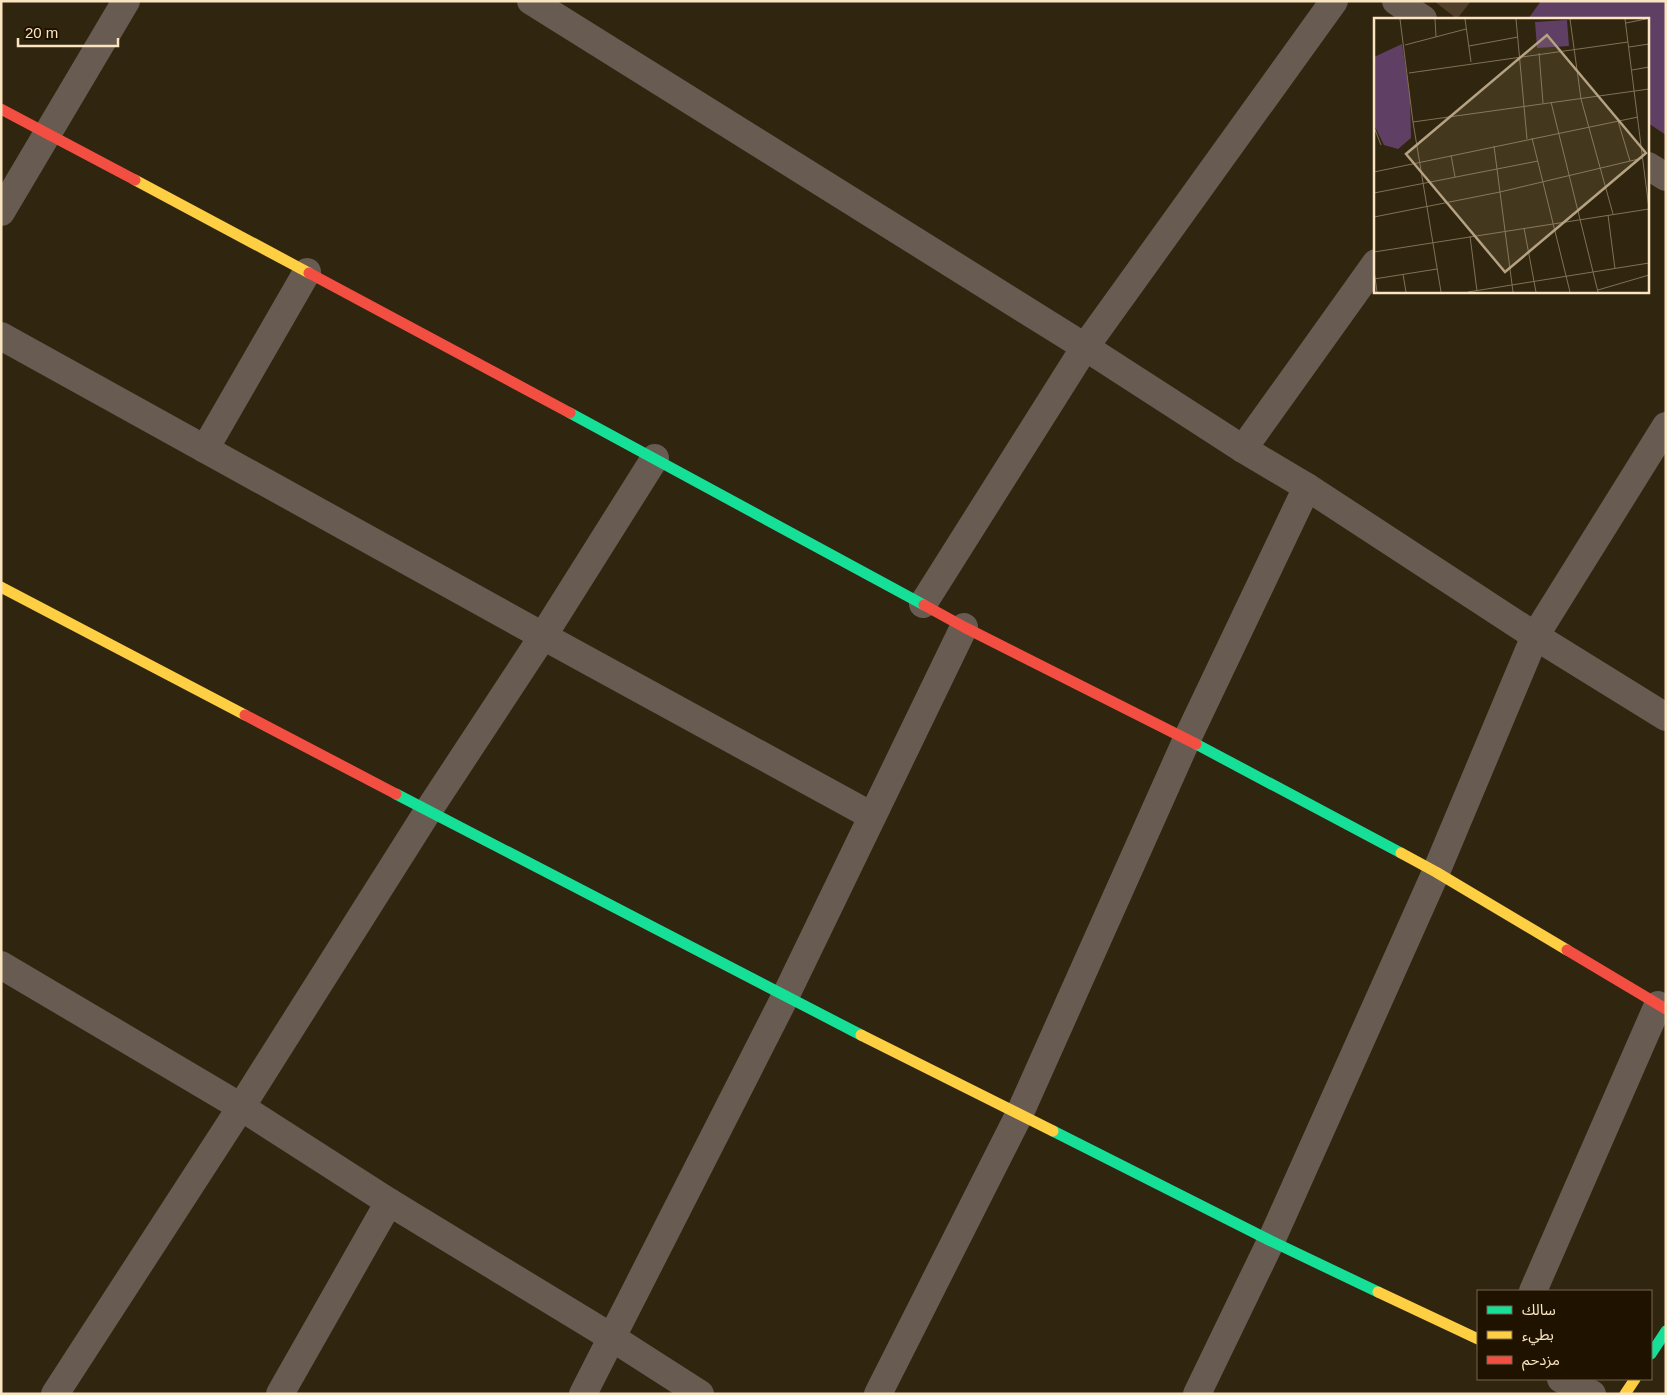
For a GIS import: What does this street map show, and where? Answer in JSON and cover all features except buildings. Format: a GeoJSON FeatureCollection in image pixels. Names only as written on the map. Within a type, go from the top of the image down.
{"type":"FeatureCollection","features":[{"type":"Feature","properties":{"kind":"street"},"geometry":{"type":"LineString","coordinates":[[1,212],[126,1]]}},
{"type":"Feature","properties":{"kind":"street"},"geometry":{"type":"LineString","coordinates":[[531,1],[1085,347],[1243,449],[1307,487],[1535,636],[1666,717]]}},
{"type":"Feature","properties":{"kind":"street"},"geometry":{"type":"LineString","coordinates":[[923,604],[1085,347],[1334,1]]}},
{"type":"Feature","properties":{"kind":"street"},"geometry":{"type":"LineString","coordinates":[[1396,1],[1422,18]]}},
{"type":"Feature","properties":{"kind":"street"},"geometry":{"type":"LineString","coordinates":[[1,109],[655,458],[964,627],[1187,739],[1436,872],[1662,1007],[1533,1290]]}},
{"type":"Feature","properties":{"kind":"street"},"geometry":{"type":"LineString","coordinates":[[1650,167],[1666,177]]}},
{"type":"Feature","properties":{"kind":"street"},"geometry":{"type":"LineString","coordinates":[[1243,449],[1374,266]]}},
{"type":"Feature","properties":{"kind":"street"},"geometry":{"type":"LineString","coordinates":[[204,449],[307,272]]}},
{"type":"Feature","properties":{"kind":"street"},"geometry":{"type":"LineString","coordinates":[[1,336],[872,816]]}},
{"type":"Feature","properties":{"kind":"street"},"geometry":{"type":"LineString","coordinates":[[1197,1394],[1272,1241],[1436,872],[1535,636],[1666,426]]}},
{"type":"Feature","properties":{"kind":"street"},"geometry":{"type":"LineString","coordinates":[[55,1394],[241,1107],[428,811],[543,636],[655,458]]}},
{"type":"Feature","properties":{"kind":"street"},"geometry":{"type":"LineString","coordinates":[[878,1394],[1020,1114],[1187,739],[1307,487]]}},
{"type":"Feature","properties":{"kind":"street"},"geometry":{"type":"LineString","coordinates":[[1,587],[785,996],[1272,1241],[1477,1339]]}},
{"type":"Feature","properties":{"kind":"street"},"geometry":{"type":"LineString","coordinates":[[583,1394],[785,996],[964,627]]}},
{"type":"Feature","properties":{"kind":"street"},"geometry":{"type":"LineString","coordinates":[[1,965],[241,1107],[389,1202],[611,1337],[700,1394]]}},
{"type":"Feature","properties":{"kind":"street"},"geometry":{"type":"LineString","coordinates":[[280,1394],[389,1202]]}},
{"type":"Feature","properties":{"kind":"street"},"geometry":{"type":"LineString","coordinates":[[1652,1352],[1666,1331]]}},
{"type":"Feature","properties":{"kind":"street"},"geometry":{"type":"LineString","coordinates":[[1563,1380],[1592,1394]]}},
{"type":"Feature","properties":{"kind":"street"},"geometry":{"type":"LineString","coordinates":[[1625,1394],[1633,1380]]}},
{"type":"Feature","properties":{"kind":"shaded area"},"geometry":{"type":"Polygon","coordinates":[[[1541,1],[1666,1],[1666,135],[1650,124],[1650,18],[1529,18],[1541,1]]]}},
{"type":"Feature","properties":{"kind":"traffic: fast"},"geometry":{"type":"LineString","coordinates":[[570,413],[924,605]]}},
{"type":"Feature","properties":{"kind":"traffic: fast"},"geometry":{"type":"LineString","coordinates":[[1196,744],[1401,853]]}},
{"type":"Feature","properties":{"kind":"traffic: fast"},"geometry":{"type":"LineString","coordinates":[[396,794],[861,1035]]}},
{"type":"Feature","properties":{"kind":"traffic: fast"},"geometry":{"type":"LineString","coordinates":[[1053,1131],[1271,1241],[1378,1292]]}},
{"type":"Feature","properties":{"kind":"traffic: fast"},"geometry":{"type":"LineString","coordinates":[[1652,1352],[1666,1331]]}},
{"type":"Feature","properties":{"kind":"traffic: slow"},"geometry":{"type":"LineString","coordinates":[[135,180],[309,273]]}},
{"type":"Feature","properties":{"kind":"traffic: slow"},"geometry":{"type":"LineString","coordinates":[[1,587],[245,715]]}},
{"type":"Feature","properties":{"kind":"traffic: slow"},"geometry":{"type":"LineString","coordinates":[[1401,853],[1567,950]]}},
{"type":"Feature","properties":{"kind":"traffic: slow"},"geometry":{"type":"LineString","coordinates":[[861,1035],[1053,1131]]}},
{"type":"Feature","properties":{"kind":"traffic: slow"},"geometry":{"type":"LineString","coordinates":[[1378,1292],[1477,1339]]}},
{"type":"Feature","properties":{"kind":"traffic: slow"},"geometry":{"type":"LineString","coordinates":[[1625,1394],[1634,1380]]}},
{"type":"Feature","properties":{"kind":"traffic: jam"},"geometry":{"type":"LineString","coordinates":[[1,109],[135,180]]}},
{"type":"Feature","properties":{"kind":"traffic: jam"},"geometry":{"type":"LineString","coordinates":[[309,273],[570,413]]}},
{"type":"Feature","properties":{"kind":"traffic: jam"},"geometry":{"type":"LineString","coordinates":[[924,605],[1196,744]]}},
{"type":"Feature","properties":{"kind":"traffic: jam"},"geometry":{"type":"LineString","coordinates":[[245,715],[396,794]]}},
{"type":"Feature","properties":{"kind":"traffic: jam"},"geometry":{"type":"LineString","coordinates":[[1567,950],[1666,1009]]}}]}
